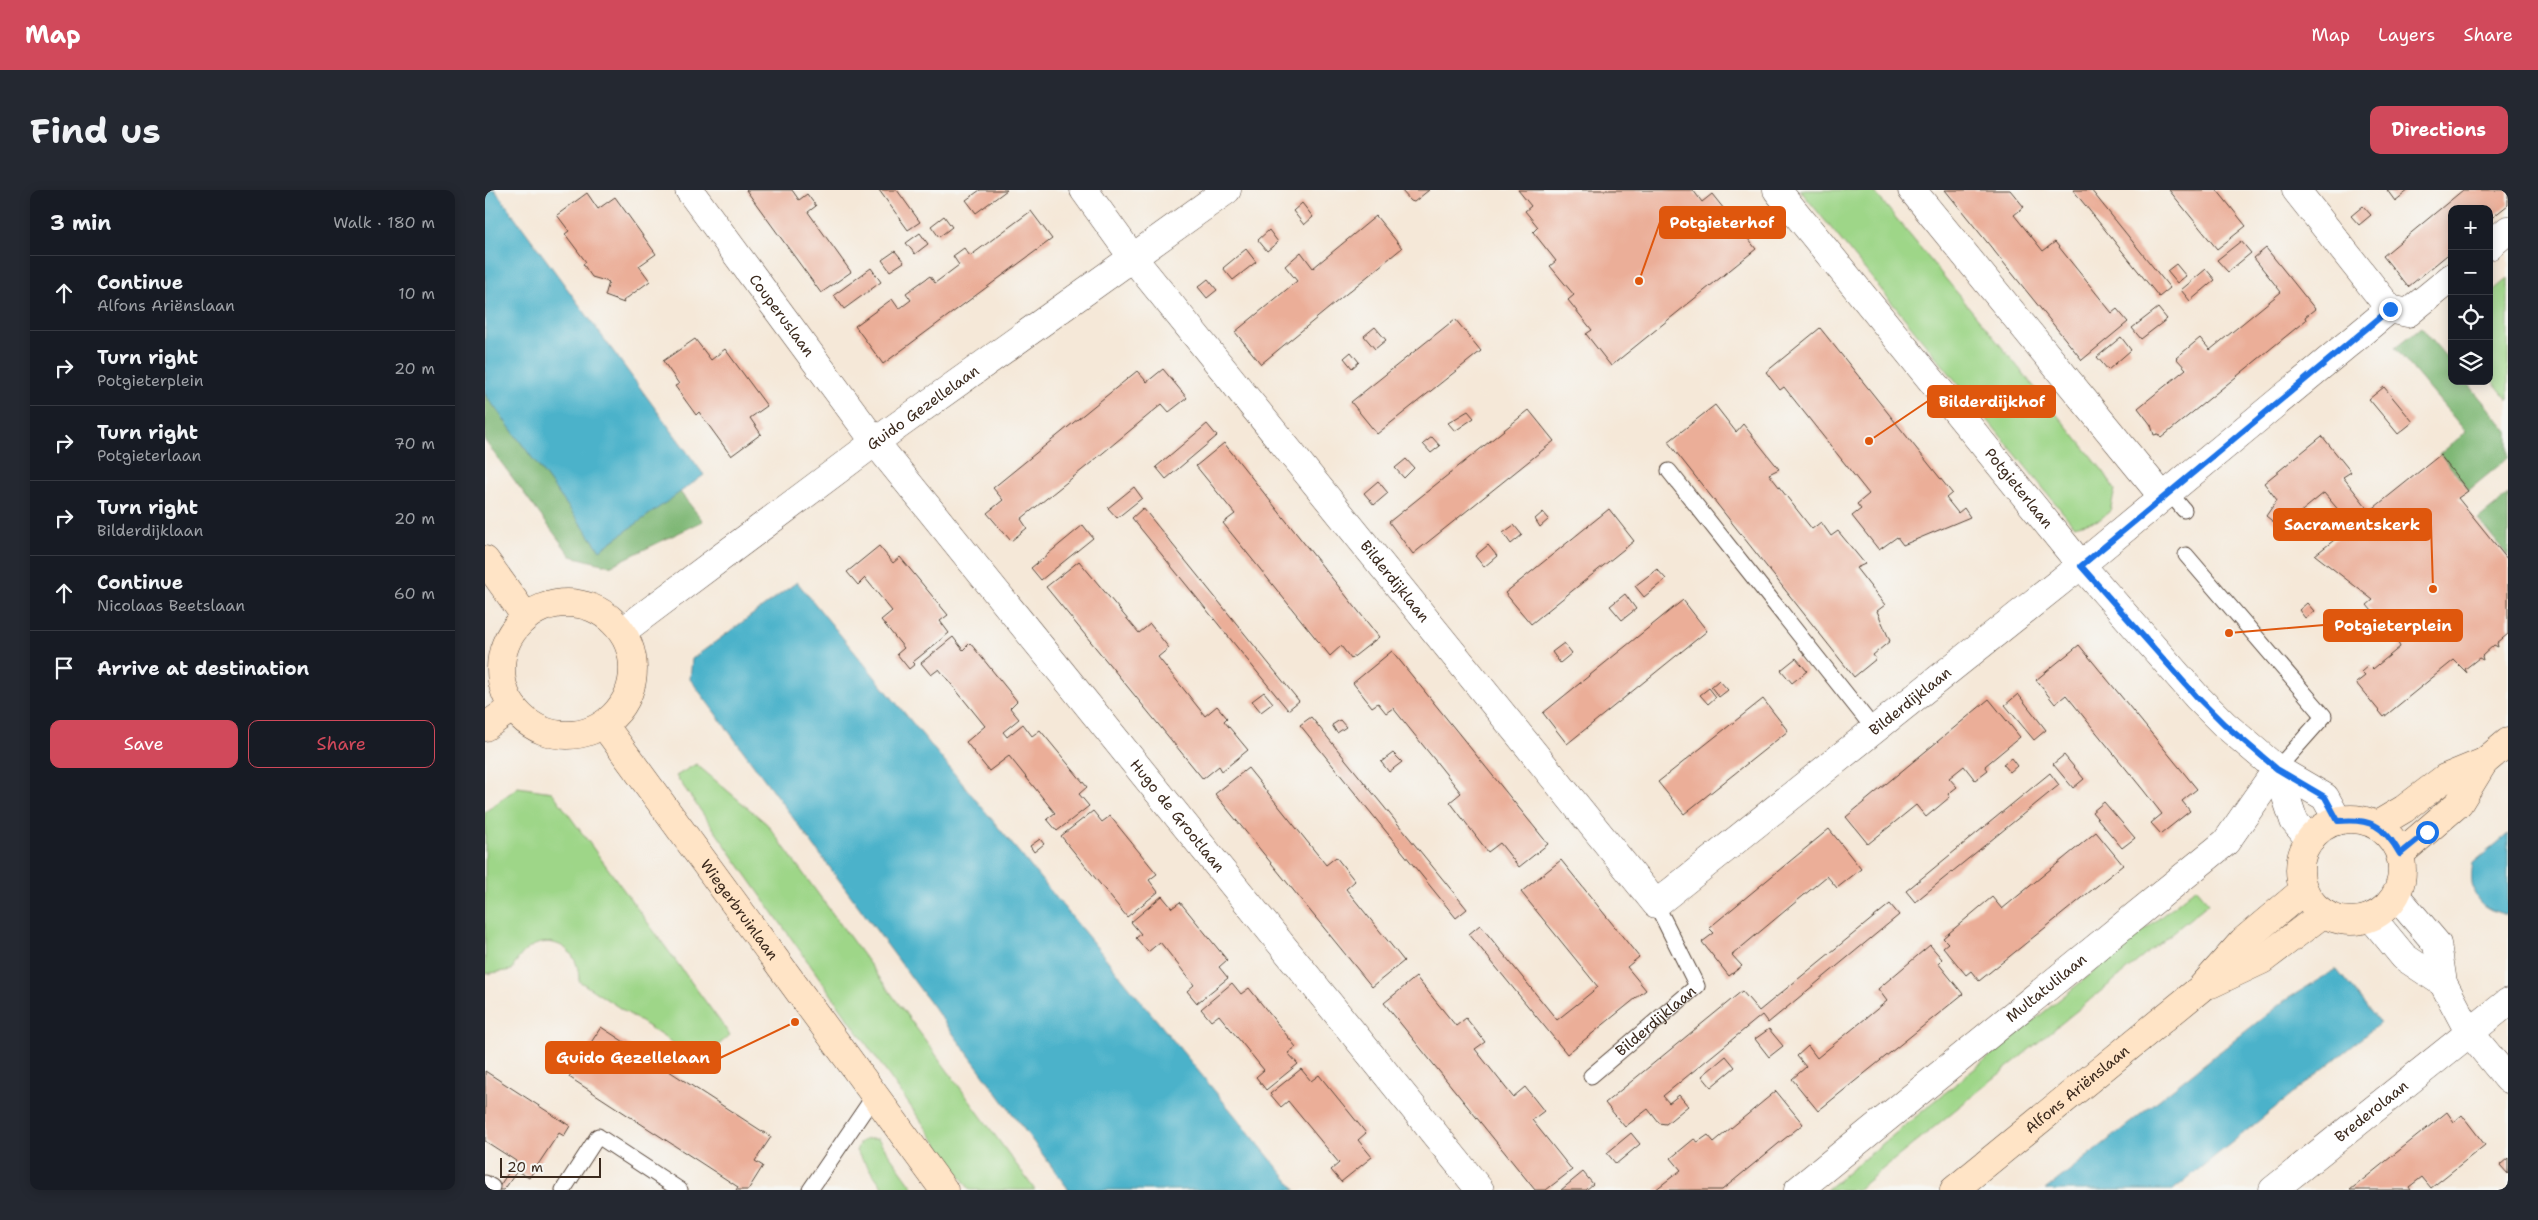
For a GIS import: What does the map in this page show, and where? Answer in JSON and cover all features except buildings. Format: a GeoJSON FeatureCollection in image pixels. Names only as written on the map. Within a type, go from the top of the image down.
{"type":"FeatureCollection","features":[{"type":"Feature","properties":{"kind":"street","name":"Couperuslaan"},"geometry":{"type":"LineString","coordinates":[[689,190],[875,442]]}},
{"type":"Feature","properties":{"kind":"street","name":"Bilderdijklaan"},"geometry":{"type":"LineString","coordinates":[[1084,190],[1133,258],[1656,904],[2081,566],[2172,500],[2390,309]]}},
{"type":"Feature","properties":{"kind":"street","name":"Guido Gezellelaan"},"geometry":{"type":"LineString","coordinates":[[623,632],[875,442],[1227,190]]}},
{"type":"Feature","properties":{"kind":"street","name":"Potgieterlaan"},"geometry":{"type":"LineString","coordinates":[[1777,190],[2081,566],[2197,697],[2230,730],[2277,769],[2325,797],[2338,821]]}},
{"type":"Feature","properties":{"kind":"street"},"geometry":{"type":"LineString","coordinates":[[1913,190],[2172,500]]}},
{"type":"Feature","properties":{"kind":"street"},"geometry":{"type":"LineString","coordinates":[[2296,190],[2390,309],[2407,313],[2448,280]]}},
{"type":"Feature","properties":{"kind":"street"},"geometry":{"type":"LineString","coordinates":[[2493,243],[2508,230]]}},
{"type":"Feature","properties":{"kind":"street","name":"Hugo de Grootlaan"},"geometry":{"type":"LineString","coordinates":[[875,442],[1480,1190]]}},
{"type":"Feature","properties":{"kind":"street"},"geometry":{"type":"LineString","coordinates":[[485,560],[526,617]]}},
{"type":"Feature","properties":{"kind":"street"},"geometry":{"type":"LineString","coordinates":[[578,603],[603,613],[623,632],[633,656],[633,682],[623,706],[604,725],[580,734],[555,734],[531,725],[513,707],[504,690],[502,663],[504,650],[512,632],[526,617],[550,604],[578,603]]}},
{"type":"Feature","properties":{"kind":"street"},"geometry":{"type":"LineString","coordinates":[[485,728],[513,707]]}},
{"type":"Feature","properties":{"kind":"street","name":"Wiegerbruinlaan"},"geometry":{"type":"LineString","coordinates":[[604,725],[944,1190]]}},
{"type":"Feature","properties":{"kind":"street"},"geometry":{"type":"LineString","coordinates":[[2377,826],[2405,809],[2445,778],[2484,762],[2508,742]]}},
{"type":"Feature","properties":{"kind":"street"},"geometry":{"type":"LineString","coordinates":[[2400,854],[2459,803],[2484,762]]}},
{"type":"Feature","properties":{"kind":"street"},"geometry":{"type":"LineString","coordinates":[[2277,769],[2294,821],[2309,840]]}},
{"type":"Feature","properties":{"kind":"street","name":"Multatulilaan"},"geometry":{"type":"LineString","coordinates":[[1798,1190],[2227,842],[2277,769]]}},
{"type":"Feature","properties":{"kind":"street"},"geometry":{"type":"LineString","coordinates":[[2358,819],[2377,826],[2391,838],[2400,854],[2403,868],[2396,896],[2385,908],[2371,917],[2347,921],[2324,913],[2312,903],[2304,890],[2300,865],[2303,851],[2309,840],[2322,828],[2338,821],[2358,819]]}},
{"type":"Feature","properties":{"kind":"street","name":"Alfons Ariënslaan"},"geometry":{"type":"LineString","coordinates":[[1954,1190],[2201,989],[2243,940],[2304,890]]}},
{"type":"Feature","properties":{"kind":"street"},"geometry":{"type":"LineString","coordinates":[[2396,896],[2437,944],[2443,983],[2469,1032],[2508,1079]]}},
{"type":"Feature","properties":{"kind":"street","name":"Alfons Ariënslaan"},"geometry":{"type":"LineString","coordinates":[[2201,989],[2262,960],[2324,913]]}},
{"type":"Feature","properties":{"kind":"street"},"geometry":{"type":"LineString","coordinates":[[2371,917],[2404,958],[2443,983]]}},
{"type":"Feature","properties":{"kind":"street","name":"Brederolaan"},"geometry":{"type":"LineString","coordinates":[[2273,1190],[2508,1002]]}},
{"type":"Feature","properties":{"kind":"lane"},"geometry":{"type":"LineString","coordinates":[[1669,471],[1874,729]]}},
{"type":"Feature","properties":{"kind":"lane"},"geometry":{"type":"LineString","coordinates":[[2185,555],[2324,716],[2277,769]]}},
{"type":"Feature","properties":{"kind":"lane","name":"Bilderdijklaan"},"geometry":{"type":"LineString","coordinates":[[1591,1076],[1697,986],[1656,904]]}},
{"type":"Feature","properties":{"kind":"lane"},"geometry":{"type":"LineString","coordinates":[[810,1190],[874,1096]]}},
{"type":"Feature","properties":{"kind":"lane"},"geometry":{"type":"LineString","coordinates":[[563,1190],[598,1136],[680,1190]]}},
{"type":"Feature","properties":{"kind":"green space"},"geometry":{"type":"Polygon","coordinates":[[[1800,190],[1873,190],[2104,472],[2115,490],[2110,511],[2099,520],[2074,526],[1800,190]]]}},
{"type":"Feature","properties":{"kind":"green space"},"geometry":{"type":"Polygon","coordinates":[[[2508,278],[2508,400],[2493,382],[2493,291],[2508,278]]]}},
{"type":"Feature","properties":{"kind":"green space"},"geometry":{"type":"Polygon","coordinates":[[[2421,327],[2448,359],[2448,385],[2469,385],[2508,432],[2508,458],[2469,490],[2440,454],[2466,432],[2395,348],[2421,327]]]}},
{"type":"Feature","properties":{"kind":"green space"},"geometry":{"type":"Polygon","coordinates":[[[485,394],[600,550],[680,492],[703,521],[610,566],[571,556],[485,441],[485,394]]]}},
{"type":"Feature","properties":{"kind":"green space"},"geometry":{"type":"Polygon","coordinates":[[[2508,495],[2508,556],[2478,519],[2508,495]]]}},
{"type":"Feature","properties":{"kind":"green space"},"geometry":{"type":"Polygon","coordinates":[[[696,764],[767,824],[1035,1190],[970,1190],[676,776],[696,764]]]}},
{"type":"Feature","properties":{"kind":"green space"},"geometry":{"type":"Polygon","coordinates":[[[518,787],[552,792],[730,1035],[700,1061],[579,981],[577,966],[571,955],[563,947],[553,943],[541,943],[530,947],[520,956],[512,970],[485,974],[485,812],[518,787]]]}},
{"type":"Feature","properties":{"kind":"green space"},"geometry":{"type":"Polygon","coordinates":[[[2196,888],[2209,903],[1857,1190],[1826,1190],[2196,888]]]}},
{"type":"Feature","properties":{"kind":"green space"},"geometry":{"type":"Polygon","coordinates":[[[867,1139],[878,1139],[915,1190],[885,1190],[856,1151],[860,1142],[867,1139]]]}},
{"type":"Feature","properties":{"kind":"water"},"geometry":{"type":"Polygon","coordinates":[[[485,190],[495,190],[704,475],[600,550],[485,394],[485,190]]]}},
{"type":"Feature","properties":{"kind":"water"},"geometry":{"type":"Polygon","coordinates":[[[797,582],[1296,1190],[1069,1190],[690,679],[692,659],[797,582]]]}},
{"type":"Feature","properties":{"kind":"water"},"geometry":{"type":"Polygon","coordinates":[[[2508,834],[2508,913],[2505,915],[2490,910],[2481,903],[2473,887],[2472,875],[2473,863],[2508,834]]]}},
{"type":"Feature","properties":{"kind":"water"},"geometry":{"type":"Polygon","coordinates":[[[2336,969],[2380,1023],[2173,1190],[2045,1190],[2284,1001],[2336,969]]]}},
{"type":"Feature","properties":{"kind":"place","name":"Potgieterhof"},"geometry":{"type":"Point","coordinates":[1639,281]}},
{"type":"Feature","properties":{"kind":"place","name":"Bilderdijkhof"},"geometry":{"type":"Point","coordinates":[1869,441]}},
{"type":"Feature","properties":{"kind":"place","name":"Sacramentskerk"},"geometry":{"type":"Point","coordinates":[2433,589]}},
{"type":"Feature","properties":{"kind":"place","name":"Potgieterplein"},"geometry":{"type":"Point","coordinates":[2229,633]}},
{"type":"Feature","properties":{"kind":"place","name":"Guido Gezellelaan"},"geometry":{"type":"Point","coordinates":[795,1022]}},
{"type":"Feature","properties":{"kind":"route"},"geometry":{"type":"LineString","coordinates":[[2390,309],[2081,566],[2197,697],[2224,724],[2277,769],[2325,797],[2338,821],[2358,819],[2377,826],[2391,838],[2400,854],[2427,832]]}}]}
